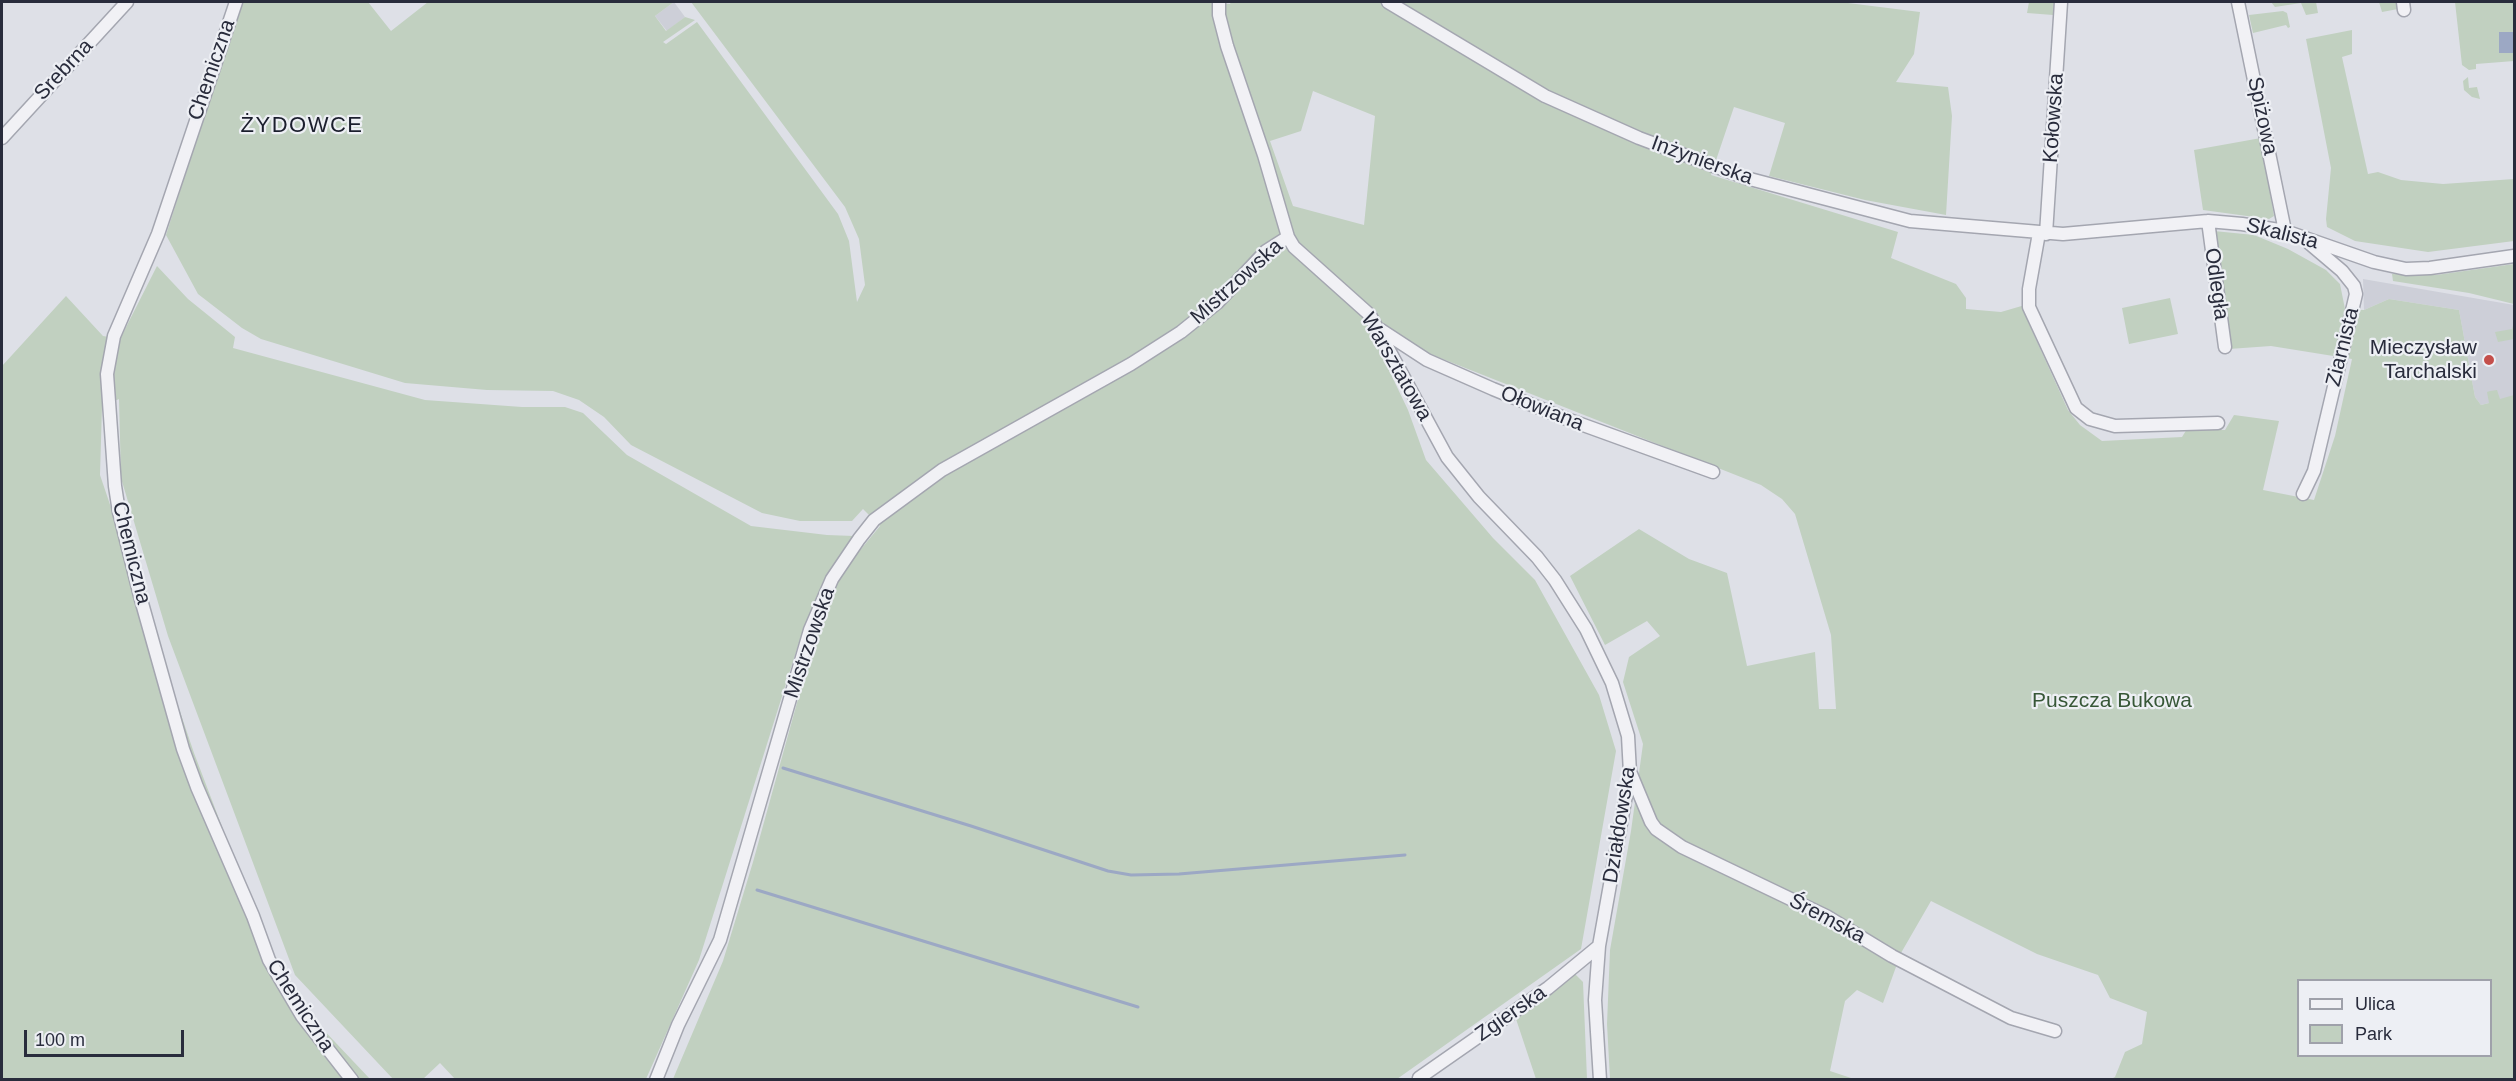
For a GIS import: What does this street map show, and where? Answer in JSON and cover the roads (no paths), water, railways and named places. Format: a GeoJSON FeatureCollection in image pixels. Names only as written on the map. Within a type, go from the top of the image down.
{"type":"FeatureCollection","features":[{"type":"Feature","properties":{"kind":"street","name":"Srebrna"},"geometry":{"type":"LineString","coordinates":[[2,138],[127,2]]}},
{"type":"Feature","properties":{"kind":"street","name":"Chemiczna"},"geometry":{"type":"LineString","coordinates":[[236,2],[158,234],[114,336],[107,374],[115,486],[132,566],[183,749],[197,787],[253,916],[269,960],[302,1016],[352,1080]]}},
{"type":"Feature","properties":{"kind":"street","name":"Warsztatowa"},"geometry":{"type":"LineString","coordinates":[[1219,2],[1227,46],[1264,155],[1288,237],[1305,258],[1360,304],[1380,329],[1447,457],[1479,497],[1537,557]]}},
{"type":"Feature","properties":{"kind":"street","name":"Inżynierska"},"geometry":{"type":"LineString","coordinates":[[1388,2],[1545,96],[1639,138],[1735,174],[1798,190],[1857,209],[1910,221],[2042,233]]}},
{"type":"Feature","properties":{"kind":"street","name":"Kołowska"},"geometry":{"type":"LineString","coordinates":[[2061,2],[2042,233],[2030,282],[2029,307],[2076,408],[2090,419],[2115,426],[2218,423]]}},
{"type":"Feature","properties":{"kind":"street","name":"Spiżowa"},"geometry":{"type":"LineString","coordinates":[[2238,2],[2285,231]]}},
{"type":"Feature","properties":{"kind":"street","name":"Skalista"},"geometry":{"type":"LineString","coordinates":[[2042,233],[2063,234],[2208,221],[2285,231],[2374,262],[2406,268],[2430,268],[2514,256]]}},
{"type":"Feature","properties":{"kind":"street","name":"Odległa"},"geometry":{"type":"LineString","coordinates":[[2208,221],[2225,347]]}},
{"type":"Feature","properties":{"kind":"street","name":"Ziarnista"},"geometry":{"type":"LineString","coordinates":[[2285,231],[2308,242],[2332,262],[2354,286],[2356,294],[2314,471],[2303,494]]}},
{"type":"Feature","properties":{"kind":"street","name":"Mistrzowska"},"geometry":{"type":"LineString","coordinates":[[656,1080],[678,1025],[720,940],[810,630],[832,579],[859,539],[874,520],[933,476],[1181,332],[1218,303],[1266,251],[1288,237]]}},
{"type":"Feature","properties":{"kind":"street","name":"Ołowiana"},"geometry":{"type":"LineString","coordinates":[[1380,329],[1427,360],[1493,389],[1564,418],[1713,471]]}},
{"type":"Feature","properties":{"kind":"street","name":"Działdowska"},"geometry":{"type":"LineString","coordinates":[[1537,557],[1569,601],[1612,683],[1628,736],[1630,773],[1599,946],[1595,1000],[1600,1080]]}},
{"type":"Feature","properties":{"kind":"street","name":"Śremska"},"geometry":{"type":"LineString","coordinates":[[1630,773],[1651,822],[1656,829],[1682,847],[1826,916],[1892,956],[2011,1017],[2055,1031]]}},
{"type":"Feature","properties":{"kind":"street","name":"Zgierska"},"geometry":{"type":"LineString","coordinates":[[1419,1078],[1548,988],[1599,946]]}},
{"type":"Feature","properties":{"kind":"water"},"geometry":{"type":"Polygon","coordinates":[[[2499,32],[2514,32],[2514,53],[2499,53],[2499,32]]]}},
{"type":"Feature","properties":{"kind":"waterway"},"geometry":{"type":"LineString","coordinates":[[783,768],[1108,871],[1131,875],[1179,874],[1405,855]]}},
{"type":"Feature","properties":{"kind":"waterway"},"geometry":{"type":"LineString","coordinates":[[757,890],[1138,1007]]}},
{"type":"Feature","properties":{"kind":"place","name":"Mieczysław Tarchalski"},"geometry":{"type":"Point","coordinates":[2489,360]}},
{"type":"Feature","properties":{"kind":"district","name":"ŻYDOWCE"},"geometry":{"type":"Point","coordinates":[302,126]}},
{"type":"Feature","properties":{"kind":"park label","name":"Puszcza Bukowa"},"geometry":{"type":"Point","coordinates":[2112,701]}}]}
